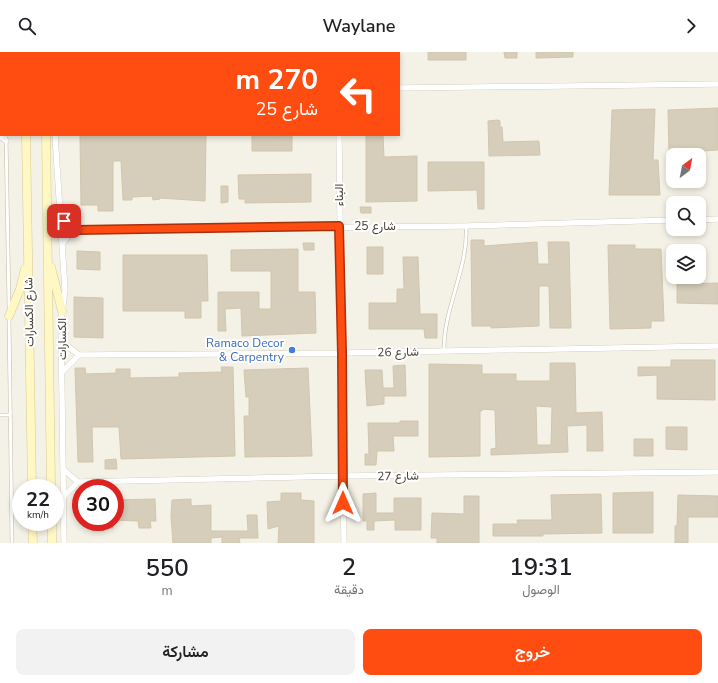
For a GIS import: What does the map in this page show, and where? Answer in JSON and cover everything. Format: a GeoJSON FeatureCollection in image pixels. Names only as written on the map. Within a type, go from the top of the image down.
{"type":"FeatureCollection","features":[{"type":"Feature","properties":{"kind":"street"},"geometry":{"type":"LineString","coordinates":[[400,88],[718,84]]}},
{"type":"Feature","properties":{"kind":"street"},"geometry":{"type":"LineString","coordinates":[[0,136],[6,138]]}},
{"type":"Feature","properties":{"kind":"street","name":"شارع الكسارات"},"geometry":{"type":"LineString","coordinates":[[26,136],[32,479]]}},
{"type":"Feature","properties":{"kind":"street","name":"شارع الكسارات"},"geometry":{"type":"LineString","coordinates":[[46,136],[49,259],[51,479]]}},
{"type":"Feature","properties":{"kind":"street","name":"الكسارات"},"geometry":{"type":"LineString","coordinates":[[55,136],[65,290],[62,311],[64,479]]}},
{"type":"Feature","properties":{"kind":"street","name":"البناء"},"geometry":{"type":"LineString","coordinates":[[339,136],[344,543]]}},
{"type":"Feature","properties":{"kind":"street"},"geometry":{"type":"LineString","coordinates":[[60,217],[76,230],[68,236],[62,245]]}},
{"type":"Feature","properties":{"kind":"street"},"geometry":{"type":"LineString","coordinates":[[706,220],[718,219]]}},
{"type":"Feature","properties":{"kind":"street","name":"شارع 25"},"geometry":{"type":"LineString","coordinates":[[76,230],[339,226],[466,226],[666,220]]}},
{"type":"Feature","properties":{"kind":"street"},"geometry":{"type":"LineString","coordinates":[[9,316],[20,289],[28,257]]}},
{"type":"Feature","properties":{"kind":"street"},"geometry":{"type":"LineString","coordinates":[[49,259],[62,311]]}},
{"type":"Feature","properties":{"kind":"street"},"geometry":{"type":"LineString","coordinates":[[62,342],[78,355],[62,372]]}},
{"type":"Feature","properties":{"kind":"street","name":"شارع 26"},"geometry":{"type":"LineString","coordinates":[[78,355],[342,353],[718,346]]}},
{"type":"Feature","properties":{"kind":"street"},"geometry":{"type":"LineString","coordinates":[[64,470],[74,479]]}},
{"type":"Feature","properties":{"kind":"street","name":"شارع 27"},"geometry":{"type":"LineString","coordinates":[[124,481],[343,476],[718,472]]}},
{"type":"Feature","properties":{"kind":"street"},"geometry":{"type":"LineString","coordinates":[[64,496],[72,488]]}},
{"type":"Feature","properties":{"kind":"street"},"geometry":{"type":"LineString","coordinates":[[32,531],[33,543]]}},
{"type":"Feature","properties":{"kind":"street"},"geometry":{"type":"LineString","coordinates":[[52,531],[52,543]]}},
{"type":"Feature","properties":{"kind":"street","name":"الكسارات"},"geometry":{"type":"LineString","coordinates":[[64,531],[64,543]]}},
{"type":"Feature","properties":{"kind":"lane"},"geometry":{"type":"LineString","coordinates":[[6,138],[12,543]]}},
{"type":"Feature","properties":{"kind":"lane"},"geometry":{"type":"LineString","coordinates":[[444,351],[444,334],[467,240],[466,226]]}},
{"type":"Feature","properties":{"kind":"lane"},"geometry":{"type":"LineString","coordinates":[[0,415],[10,415]]}},
{"type":"Feature","properties":{"kind":"building"},"geometry":{"type":"Polygon","coordinates":[[[428,52],[466,52],[466,60],[428,60],[428,52]]]}},
{"type":"Feature","properties":{"kind":"building"},"geometry":{"type":"Polygon","coordinates":[[[504,52],[517,52],[517,58],[505,58],[504,52]]]}},
{"type":"Feature","properties":{"kind":"building"},"geometry":{"type":"Polygon","coordinates":[[[536,52],[573,52],[573,57],[536,58],[536,52]]]}},
{"type":"Feature","properties":{"kind":"building"},"geometry":{"type":"Polygon","coordinates":[[[718,108],[718,150],[706,151],[706,148],[669,148],[668,110],[718,108]]]}},
{"type":"Feature","properties":{"kind":"building"},"geometry":{"type":"Polygon","coordinates":[[[655,109],[653,160],[658,160],[660,195],[609,195],[612,110],[655,109]]]}},
{"type":"Feature","properties":{"kind":"building"},"geometry":{"type":"Polygon","coordinates":[[[488,121],[500,121],[500,127],[502,127],[503,142],[539,141],[540,155],[489,156],[488,121]]]}},
{"type":"Feature","properties":{"kind":"building"},"geometry":{"type":"Polygon","coordinates":[[[80,136],[206,136],[205,201],[160,198],[153,200],[152,196],[132,197],[132,200],[123,200],[121,161],[113,161],[113,211],[98,211],[98,205],[81,205],[80,136]]]}},
{"type":"Feature","properties":{"kind":"building"},"geometry":{"type":"Polygon","coordinates":[[[252,136],[292,136],[292,151],[252,151],[252,136]]]}},
{"type":"Feature","properties":{"kind":"building"},"geometry":{"type":"Polygon","coordinates":[[[366,136],[383,136],[384,157],[417,156],[417,201],[366,202],[366,136]]]}},
{"type":"Feature","properties":{"kind":"building"},"geometry":{"type":"Polygon","coordinates":[[[428,162],[484,162],[484,209],[478,209],[477,190],[428,191],[428,162]]]}},
{"type":"Feature","properties":{"kind":"building"},"geometry":{"type":"Polygon","coordinates":[[[311,174],[311,202],[245,203],[245,199],[239,199],[238,175],[311,174]]]}},
{"type":"Feature","properties":{"kind":"building"},"geometry":{"type":"Polygon","coordinates":[[[221,186],[228,186],[228,202],[221,203],[221,186]]]}},
{"type":"Feature","properties":{"kind":"building"},"geometry":{"type":"Polygon","coordinates":[[[360,207],[371,207],[371,213],[361,213],[360,207]]]}},
{"type":"Feature","properties":{"kind":"building"},"geometry":{"type":"Polygon","coordinates":[[[471,240],[484,240],[484,246],[537,242],[538,264],[549,264],[548,242],[569,242],[571,328],[550,328],[549,286],[539,286],[539,326],[491,328],[491,326],[472,326],[471,240]]]}},
{"type":"Feature","properties":{"kind":"building"},"geometry":{"type":"Polygon","coordinates":[[[303,243],[314,243],[314,250],[304,250],[303,243]]]}},
{"type":"Feature","properties":{"kind":"building"},"geometry":{"type":"Polygon","coordinates":[[[608,245],[635,245],[635,249],[661,249],[664,321],[651,321],[651,328],[610,329],[608,245]]]}},
{"type":"Feature","properties":{"kind":"building"},"geometry":{"type":"Polygon","coordinates":[[[367,247],[383,247],[383,274],[367,274],[367,247]]]}},
{"type":"Feature","properties":{"kind":"building"},"geometry":{"type":"Polygon","coordinates":[[[298,249],[298,292],[315,292],[316,333],[242,336],[241,308],[225,309],[226,331],[218,331],[218,292],[259,292],[259,309],[271,309],[271,271],[231,271],[231,250],[298,249]]]}},
{"type":"Feature","properties":{"kind":"building"},"geometry":{"type":"Polygon","coordinates":[[[77,251],[100,252],[100,270],[77,269],[77,251]]]}},
{"type":"Feature","properties":{"kind":"building"},"geometry":{"type":"Polygon","coordinates":[[[123,255],[207,255],[208,301],[201,301],[201,318],[185,318],[185,311],[123,311],[123,255]]]}},
{"type":"Feature","properties":{"kind":"building"},"geometry":{"type":"Polygon","coordinates":[[[403,257],[418,257],[420,314],[437,314],[437,338],[425,338],[424,329],[369,329],[369,303],[397,303],[397,289],[404,289],[403,257]]]}},
{"type":"Feature","properties":{"kind":"building"},"geometry":{"type":"Polygon","coordinates":[[[718,283],[718,304],[677,303],[677,284],[718,283]]]}},
{"type":"Feature","properties":{"kind":"building"},"geometry":{"type":"Polygon","coordinates":[[[74,297],[103,298],[103,338],[74,337],[74,297]]]}},
{"type":"Feature","properties":{"kind":"building"},"geometry":{"type":"Polygon","coordinates":[[[671,360],[715,360],[715,400],[657,399],[657,375],[638,376],[638,367],[671,367],[671,360]]]}},
{"type":"Feature","properties":{"kind":"building"},"geometry":{"type":"Polygon","coordinates":[[[550,363],[575,363],[576,413],[602,412],[603,451],[587,451],[587,425],[567,426],[568,452],[491,455],[491,449],[496,448],[495,410],[482,409],[482,411],[480,411],[480,456],[429,457],[429,364],[482,365],[482,374],[516,374],[516,381],[550,381],[550,363]],[[536,406],[537,445],[551,445],[552,407],[536,406]]]}},
{"type":"Feature","properties":{"kind":"building"},"geometry":{"type":"Polygon","coordinates":[[[405,365],[406,396],[384,396],[384,404],[367,406],[365,370],[382,370],[383,388],[394,388],[393,366],[405,365]]]}},
{"type":"Feature","properties":{"kind":"building"},"geometry":{"type":"Polygon","coordinates":[[[221,367],[233,367],[235,456],[121,459],[119,427],[92,427],[93,462],[78,462],[75,368],[85,368],[86,374],[116,373],[116,369],[130,369],[130,378],[179,377],[179,373],[222,372],[221,367]]]}},
{"type":"Feature","properties":{"kind":"building"},"geometry":{"type":"Polygon","coordinates":[[[308,368],[312,456],[245,457],[244,416],[249,416],[249,397],[246,397],[244,370],[308,368]]]}},
{"type":"Feature","properties":{"kind":"building"},"geometry":{"type":"Polygon","coordinates":[[[400,421],[418,421],[418,436],[393,436],[394,451],[377,451],[376,465],[365,465],[365,454],[369,454],[368,423],[400,423],[400,421]]]}},
{"type":"Feature","properties":{"kind":"building"},"geometry":{"type":"Polygon","coordinates":[[[666,427],[687,427],[687,450],[666,449],[666,427]]]}},
{"type":"Feature","properties":{"kind":"building"},"geometry":{"type":"Polygon","coordinates":[[[634,439],[653,439],[653,456],[634,456],[634,439]]]}},
{"type":"Feature","properties":{"kind":"building"},"geometry":{"type":"Polygon","coordinates":[[[116,459],[117,469],[105,469],[105,460],[116,459]]]}},
{"type":"Feature","properties":{"kind":"building"},"geometry":{"type":"Polygon","coordinates":[[[653,492],[653,533],[613,533],[613,493],[653,492]]]}},
{"type":"Feature","properties":{"kind":"building"},"geometry":{"type":"Polygon","coordinates":[[[281,493],[301,493],[301,500],[314,501],[314,543],[278,543],[279,526],[268,529],[267,502],[281,501],[281,493]]]}},
{"type":"Feature","properties":{"kind":"building"},"geometry":{"type":"Polygon","coordinates":[[[376,493],[376,513],[394,513],[394,498],[421,498],[421,530],[395,530],[395,520],[374,521],[374,530],[367,530],[367,521],[363,521],[363,494],[376,493]]]}},
{"type":"Feature","properties":{"kind":"building"},"geometry":{"type":"Polygon","coordinates":[[[601,494],[602,533],[543,534],[543,536],[493,536],[493,524],[518,524],[517,520],[552,520],[551,495],[601,494]]]}},
{"type":"Feature","properties":{"kind":"building"},"geometry":{"type":"Polygon","coordinates":[[[678,495],[718,496],[718,517],[688,517],[688,543],[675,543],[678,495]]]}},
{"type":"Feature","properties":{"kind":"building"},"geometry":{"type":"Polygon","coordinates":[[[464,496],[479,496],[479,543],[437,543],[437,538],[431,538],[432,513],[464,514],[464,496]]]}},
{"type":"Feature","properties":{"kind":"building"},"geometry":{"type":"Polygon","coordinates":[[[155,499],[156,521],[150,521],[151,528],[139,528],[138,521],[124,520],[124,500],[155,499]]]}},
{"type":"Feature","properties":{"kind":"building"},"geometry":{"type":"Polygon","coordinates":[[[191,499],[191,506],[211,505],[211,531],[248,531],[247,515],[257,515],[258,538],[239,538],[240,543],[222,543],[222,537],[211,538],[211,543],[173,543],[171,516],[172,500],[191,499]]]}},
{"type":"Feature","properties":{"kind":"place","name":"Ramaco Decor & Carpentry"},"geometry":{"type":"Point","coordinates":[292,350]}},
{"type":"Feature","properties":{"kind":"route"},"geometry":{"type":"LineString","coordinates":[[64,221],[76,230],[339,226],[343,503]]}}]}
